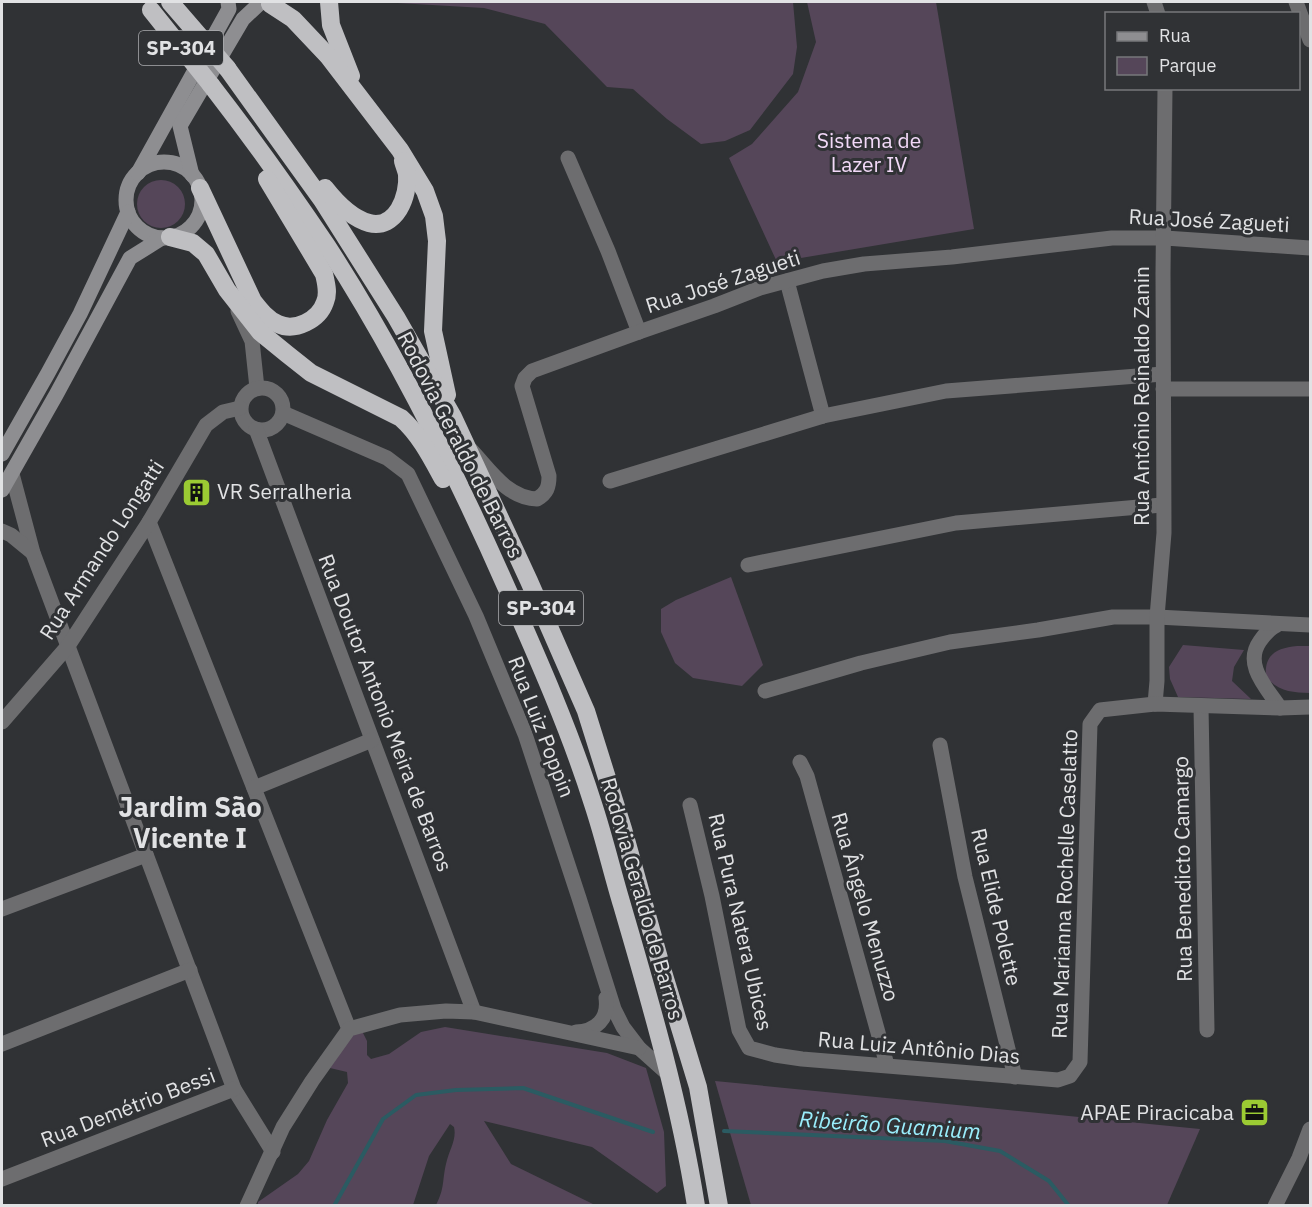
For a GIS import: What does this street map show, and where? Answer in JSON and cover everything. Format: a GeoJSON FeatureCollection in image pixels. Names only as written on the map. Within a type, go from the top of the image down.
{"type":"FeatureCollection","features":[{"type":"Feature","properties":{"kind":"highway","name":"Rodovia Geraldo de Barros"},"geometry":{"type":"LineString","coordinates":[[170,2],[227,68],[255,106],[322,200],[396,317],[453,417],[529,580],[585,711],[623,829],[698,1087],[719,1206]]}},
{"type":"Feature","properties":{"kind":"highway"},"geometry":{"type":"LineString","coordinates":[[329,2],[331,24],[358,94]]}},
{"type":"Feature","properties":{"kind":"highway"},"geometry":{"type":"LineString","coordinates":[[265,3],[293,19],[307,32],[400,150],[425,191],[434,216],[437,240],[433,331],[453,417]]}},
{"type":"Feature","properties":{"kind":"highway","name":"Rodovia Geraldo de Barros"},"geometry":{"type":"LineString","coordinates":[[147,6],[254,140],[328,249],[393,357],[470,505],[531,640],[594,805],[645,982],[687,1144],[696,1206]]}},
{"type":"Feature","properties":{"kind":"highway"},"geometry":{"type":"LineString","coordinates":[[196,181],[253,302],[265,315],[278,324],[291,328],[304,324],[315,316],[325,304],[327,296],[324,274],[212,86]]}},
{"type":"Feature","properties":{"kind":"highway"},"geometry":{"type":"LineString","coordinates":[[255,106],[332,197],[357,218],[368,223],[383,223],[389,220],[395,215],[403,200],[407,175],[400,150]]}},
{"type":"Feature","properties":{"kind":"highway"},"geometry":{"type":"LineString","coordinates":[[166,238],[193,243],[206,254],[227,290],[260,332],[310,373],[401,418],[412,429],[458,504],[488,565],[516,609]]}},
{"type":"Feature","properties":{"kind":"main road"},"geometry":{"type":"LineString","coordinates":[[166,238],[151,236],[133,222],[128,212],[126,199],[129,186],[229,9],[228,2]]}},
{"type":"Feature","properties":{"kind":"main road"},"geometry":{"type":"LineString","coordinates":[[2,490],[130,258],[166,238],[180,234],[196,220],[201,210],[202,199],[180,126],[243,19],[265,3]]}},
{"type":"Feature","properties":{"kind":"main road"},"geometry":{"type":"LineString","coordinates":[[137,173],[157,163],[170,163],[182,167],[196,181]]}},
{"type":"Feature","properties":{"kind":"main road"},"geometry":{"type":"LineString","coordinates":[[2,454],[70,332],[128,212]]}},
{"type":"Feature","properties":{"kind":"street"},"geometry":{"type":"LineString","coordinates":[[1300,12],[1311,40]]}},
{"type":"Feature","properties":{"kind":"street","name":"Rua Antônio Reinaldo Zanin"},"geometry":{"type":"LineString","coordinates":[[1155,704],[1157,617],[1164,533],[1162,505],[1165,90]]}},
{"type":"Feature","properties":{"kind":"street"},"geometry":{"type":"LineString","coordinates":[[568,158],[608,251],[639,332]]}},
{"type":"Feature","properties":{"kind":"street","name":"Rua José Zagueti"},"geometry":{"type":"LineString","coordinates":[[465,443],[506,487],[517,495],[537,499],[549,488],[549,476],[522,386],[525,378],[532,371],[760,288],[787,281],[864,264],[952,257],[1112,238],[1165,237],[1311,248]]}},
{"type":"Feature","properties":{"kind":"street"},"geometry":{"type":"LineString","coordinates":[[787,281],[824,416]]}},
{"type":"Feature","properties":{"kind":"street"},"geometry":{"type":"LineString","coordinates":[[227,290],[252,341],[257,388]]}},
{"type":"Feature","properties":{"kind":"street"},"geometry":{"type":"LineString","coordinates":[[610,481],[824,416],[946,391],[1163,381],[1311,388]]}},
{"type":"Feature","properties":{"kind":"street"},"geometry":{"type":"LineString","coordinates":[[257,388],[271,389],[281,399],[283,413],[276,425],[270,429],[256,429],[244,421],[240,408],[245,395],[257,388]]}},
{"type":"Feature","properties":{"kind":"street","name":"Rua Armando Longatti"},"geometry":{"type":"LineString","coordinates":[[2,722],[68,646],[149,522],[206,425],[223,412],[240,408]]}},
{"type":"Feature","properties":{"kind":"street","name":"Rua Luiz Poppin"},"geometry":{"type":"LineString","coordinates":[[283,413],[387,458],[408,474],[476,616],[525,734],[614,1009],[623,1027],[639,1048],[668,1074]]}},
{"type":"Feature","properties":{"kind":"street","name":"Rua Doutor Antonio Meira de Barros"},"geometry":{"type":"LineString","coordinates":[[256,429],[474,1012]]}},
{"type":"Feature","properties":{"kind":"street"},"geometry":{"type":"LineString","coordinates":[[12,474],[33,553],[234,1089]]}},
{"type":"Feature","properties":{"kind":"street"},"geometry":{"type":"LineString","coordinates":[[748,565],[956,524],[1162,505]]}},
{"type":"Feature","properties":{"kind":"street"},"geometry":{"type":"LineString","coordinates":[[149,522],[349,1029]]}},
{"type":"Feature","properties":{"kind":"street"},"geometry":{"type":"LineString","coordinates":[[2,531],[11,535],[33,553]]}},
{"type":"Feature","properties":{"kind":"street"},"geometry":{"type":"LineString","coordinates":[[765,691],[861,663],[950,642],[1113,617],[1311,625]]}},
{"type":"Feature","properties":{"kind":"street"},"geometry":{"type":"LineString","coordinates":[[1277,625],[1272,627],[1257,646],[1254,665],[1257,675],[1280,708]]}},
{"type":"Feature","properties":{"kind":"street"},"geometry":{"type":"LineString","coordinates":[[1155,704],[1308,709]]}},
{"type":"Feature","properties":{"kind":"street","name":"Rua Marianna Rochelle Caselatto"},"geometry":{"type":"LineString","coordinates":[[1080,1062],[1090,724],[1100,710],[1155,704]]}},
{"type":"Feature","properties":{"kind":"street","name":"Rua Benedicto Camargo"},"geometry":{"type":"LineString","coordinates":[[1202,706],[1208,1030]]}},
{"type":"Feature","properties":{"kind":"street"},"geometry":{"type":"LineString","coordinates":[[254,788],[372,740]]}},
{"type":"Feature","properties":{"kind":"street","name":"Rua Elide Polette"},"geometry":{"type":"LineString","coordinates":[[940,745],[965,877],[1015,1077]]}},
{"type":"Feature","properties":{"kind":"street","name":"Rua Ângelo Menuzzo"},"geometry":{"type":"LineString","coordinates":[[800,762],[807,776],[887,1065]]}},
{"type":"Feature","properties":{"kind":"street","name":"Rua Pura Natera Ubices"},"geometry":{"type":"LineString","coordinates":[[690,805],[712,896],[739,1030],[749,1048]]}},
{"type":"Feature","properties":{"kind":"street"},"geometry":{"type":"LineString","coordinates":[[2,909],[146,855]]}},
{"type":"Feature","properties":{"kind":"street","name":"Rua Luiz Poppin"},"geometry":{"type":"LineString","coordinates":[[564,1032],[588,1031],[597,1027],[605,1016],[608,1007],[600,966]]}},
{"type":"Feature","properties":{"kind":"street"},"geometry":{"type":"LineString","coordinates":[[2,1044],[189,970]]}},
{"type":"Feature","properties":{"kind":"street"},"geometry":{"type":"LineString","coordinates":[[247,1206],[283,1127],[312,1080],[349,1029],[400,1015],[446,1011],[474,1012],[639,1048]]}},
{"type":"Feature","properties":{"kind":"street","name":"Rua Luiz Antônio Dias"},"geometry":{"type":"LineString","coordinates":[[749,1048],[775,1056],[802,1059],[1058,1080],[1070,1076],[1080,1062]]}},
{"type":"Feature","properties":{"kind":"street","name":"Rua Demétrio Bessi"},"geometry":{"type":"LineString","coordinates":[[2,1179],[234,1089],[273,1152]]}},
{"type":"Feature","properties":{"kind":"street"},"geometry":{"type":"LineString","coordinates":[[1275,1206],[1311,1129]]}},
{"type":"Feature","properties":{"kind":"green space"},"geometry":{"type":"Polygon","coordinates":[[[380,2],[793,2],[797,47],[793,74],[750,130],[725,141],[701,144],[667,119],[633,89],[607,87],[545,24],[484,8],[380,2]]]}},
{"type":"Feature","properties":{"kind":"green space","name":"Sistema de Lazer IV"},"geometry":{"type":"Polygon","coordinates":[[[807,2],[936,2],[974,229],[777,262],[729,158],[752,144],[798,92],[816,42],[807,2]]]}},
{"type":"Feature","properties":{"kind":"green space"},"geometry":{"type":"Polygon","coordinates":[[[156,180],[166,180],[178,187],[185,199],[185,209],[178,221],[166,228],[156,228],[141,217],[137,209],[137,199],[148,184],[156,180]]]}},
{"type":"Feature","properties":{"kind":"green space"},"geometry":{"type":"Polygon","coordinates":[[[731,577],[763,665],[742,686],[693,678],[675,663],[661,632],[661,609],[676,600],[731,577]]]}},
{"type":"Feature","properties":{"kind":"green space"},"geometry":{"type":"Polygon","coordinates":[[[1183,645],[1244,650],[1234,667],[1232,681],[1251,699],[1178,697],[1170,679],[1169,667],[1183,645]]]}},
{"type":"Feature","properties":{"kind":"green space"},"geometry":{"type":"Polygon","coordinates":[[[1310,646],[1310,693],[1281,688],[1266,677],[1267,663],[1273,654],[1283,648],[1310,646]]]}},
{"type":"Feature","properties":{"kind":"green space"},"geometry":{"type":"Polygon","coordinates":[[[445,1027],[607,1053],[646,1068],[664,1132],[666,1186],[657,1193],[592,1147],[484,1121],[511,1164],[595,1205],[436,1205],[441,1194],[454,1136],[454,1127],[450,1124],[429,1156],[413,1205],[258,1206],[258,1202],[298,1174],[309,1161],[327,1120],[348,1083],[347,1072],[330,1068],[356,1030],[363,1033],[367,1041],[367,1055],[371,1059],[389,1054],[421,1032],[445,1027]]]}},
{"type":"Feature","properties":{"kind":"green space"},"geometry":{"type":"Polygon","coordinates":[[[715,1081],[1200,1129],[1167,1205],[751,1205],[715,1081]]]}},
{"type":"Feature","properties":{"kind":"waterway","name":"Ribeirão Guamium"},"geometry":{"type":"LineString","coordinates":[[334,1206],[383,1119],[416,1095],[456,1090],[523,1088],[653,1132]]}},
{"type":"Feature","properties":{"kind":"waterway","name":"Ribeirão Guamium"},"geometry":{"type":"LineString","coordinates":[[724,1131],[945,1141],[1000,1151],[1049,1181],[1069,1206]]}},
{"type":"Feature","properties":{"kind":"place","name":"VR Serralheria"},"geometry":{"type":"Point","coordinates":[196,492]}},
{"type":"Feature","properties":{"kind":"place","name":"APAE Piracicaba"},"geometry":{"type":"Point","coordinates":[1255,1113]}},
{"type":"Feature","properties":{"kind":"district","name":"Jardim São Vicente I"},"geometry":{"type":"Point","coordinates":[190,824]}}]}
